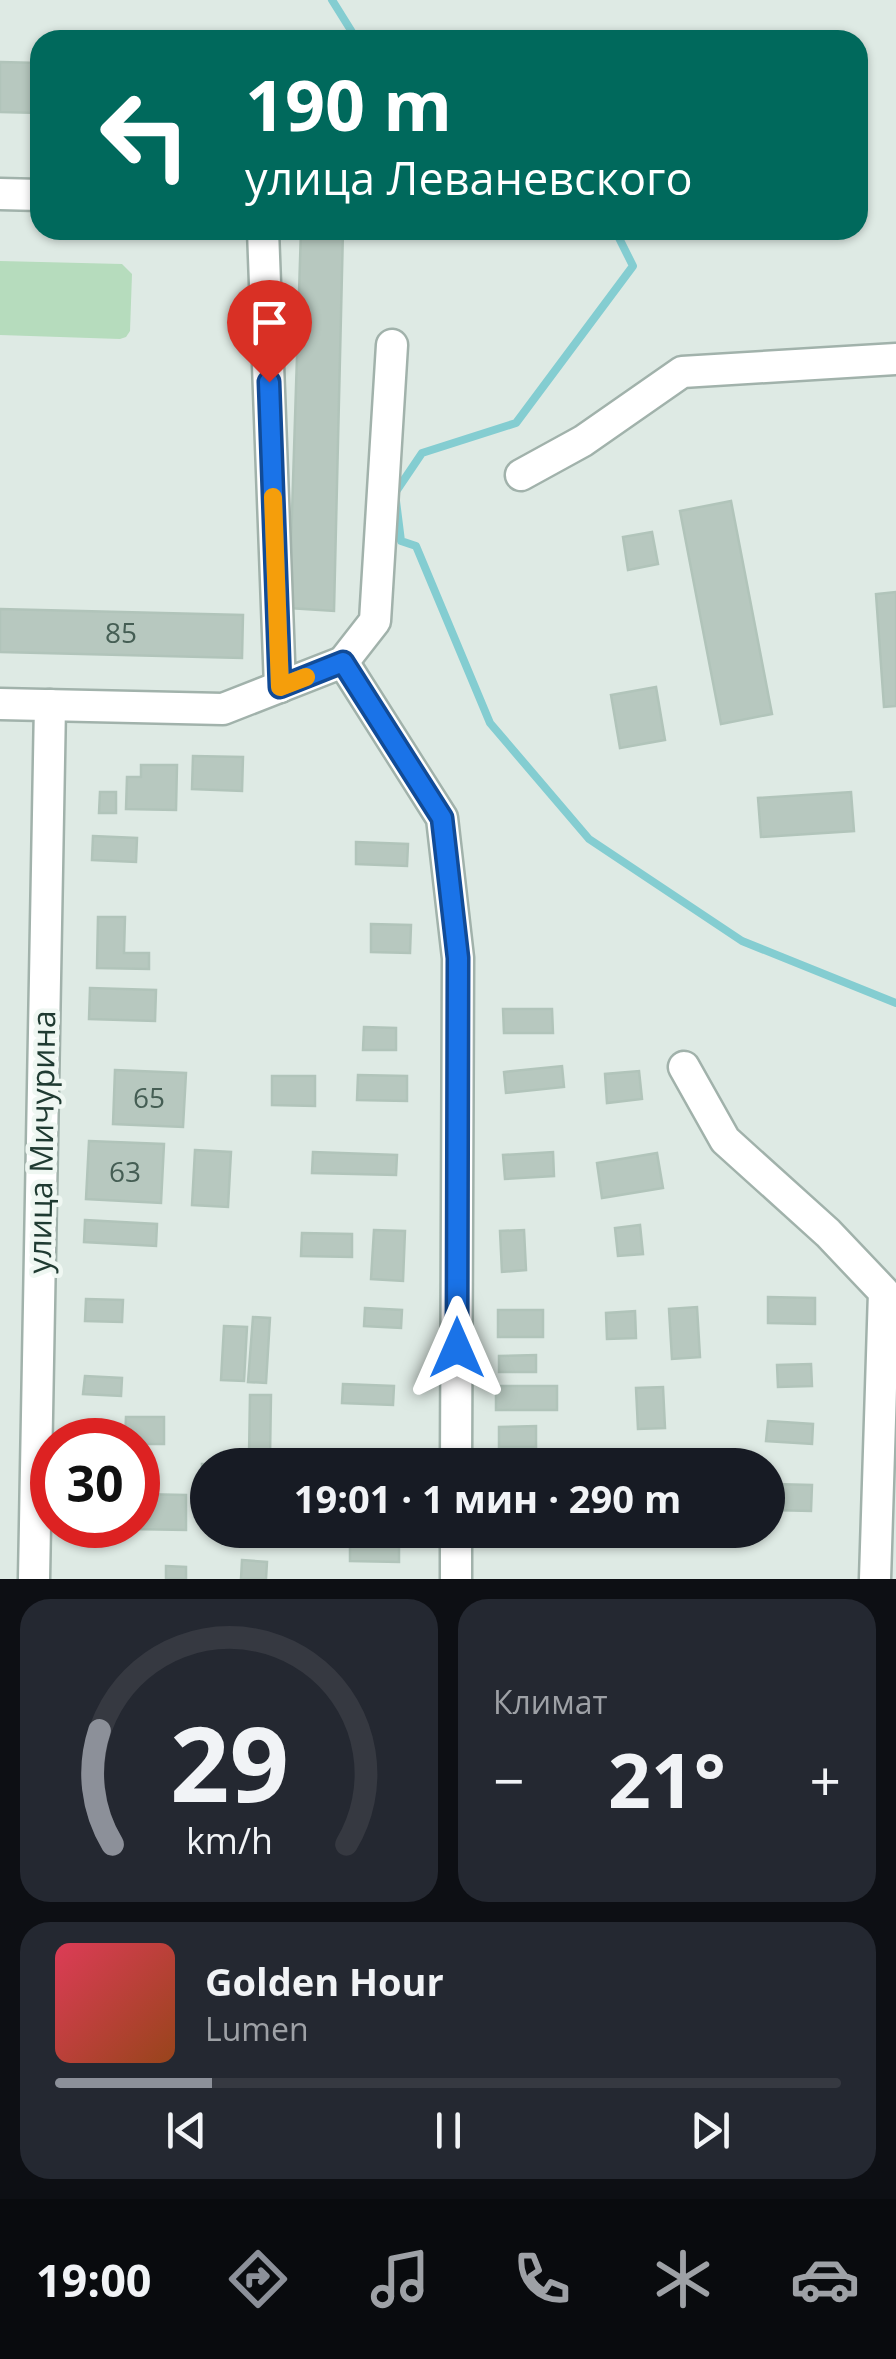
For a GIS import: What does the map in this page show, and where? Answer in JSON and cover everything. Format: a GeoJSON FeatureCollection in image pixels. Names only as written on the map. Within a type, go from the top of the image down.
{"type":"FeatureCollection","features":[{"type":"Feature","properties":{"kind":"street"},"geometry":{"type":"LineString","coordinates":[[0,194],[30,195]]}},
{"type":"Feature","properties":{"kind":"street"},"geometry":{"type":"LineString","coordinates":[[263,240],[280,687]]}},
{"type":"Feature","properties":{"kind":"street"},"geometry":{"type":"LineString","coordinates":[[0,704],[223,709],[343,662],[375,622],[392,346]]}},
{"type":"Feature","properties":{"kind":"street"},"geometry":{"type":"LineString","coordinates":[[520,474],[583,441],[682,372],[896,359]]}},
{"type":"Feature","properties":{"kind":"street"},"geometry":{"type":"LineString","coordinates":[[343,662],[442,818],[458,958],[456,1448]]}},
{"type":"Feature","properties":{"kind":"street","name":"улица Мичурина"},"geometry":{"type":"LineString","coordinates":[[34,1579],[50,705]]}},
{"type":"Feature","properties":{"kind":"street"},"geometry":{"type":"LineString","coordinates":[[684,1067],[724,1140],[828,1234],[884,1292],[875,1579]]}},
{"type":"Feature","properties":{"kind":"street"},"geometry":{"type":"LineString","coordinates":[[456,1548],[456,1579]]}},
{"type":"Feature","properties":{"kind":"green space"},"geometry":{"type":"Polygon","coordinates":[[[0,261],[122,264],[132,274],[130,331],[120,339],[0,335],[0,261]]]}},
{"type":"Feature","properties":{"kind":"building"},"geometry":{"type":"Polygon","coordinates":[[[0,62],[30,63],[30,113],[0,112],[0,62]]]}},
{"type":"Feature","properties":{"kind":"building"},"geometry":{"type":"Polygon","coordinates":[[[301,240],[343,240],[334,611],[289,608],[301,240]]]}},
{"type":"Feature","properties":{"kind":"building"},"geometry":{"type":"Polygon","coordinates":[[[731,501],[772,714],[721,724],[680,511],[731,501]]]}},
{"type":"Feature","properties":{"kind":"building"},"geometry":{"type":"Polygon","coordinates":[[[652,532],[658,564],[628,570],[623,537],[652,532]]]}},
{"type":"Feature","properties":{"kind":"building"},"geometry":{"type":"Polygon","coordinates":[[[896,592],[896,706],[884,707],[876,594],[896,592]]]}},
{"type":"Feature","properties":{"kind":"building"},"geometry":{"type":"Polygon","coordinates":[[[0,609],[243,615],[242,658],[0,652],[0,609]]]}},
{"type":"Feature","properties":{"kind":"building"},"geometry":{"type":"Polygon","coordinates":[[[656,687],[665,740],[620,748],[611,695],[656,687]]]}},
{"type":"Feature","properties":{"kind":"building"},"geometry":{"type":"Polygon","coordinates":[[[193,756],[243,757],[242,791],[192,789],[193,756]]]}},
{"type":"Feature","properties":{"kind":"building"},"geometry":{"type":"Polygon","coordinates":[[[141,765],[177,765],[176,810],[126,809],[127,777],[141,777],[141,765]]]}},
{"type":"Feature","properties":{"kind":"building"},"geometry":{"type":"Polygon","coordinates":[[[100,792],[116,792],[116,813],[99,813],[100,792]]]}},
{"type":"Feature","properties":{"kind":"building"},"geometry":{"type":"Polygon","coordinates":[[[851,792],[854,831],[761,837],[758,798],[851,792]]]}},
{"type":"Feature","properties":{"kind":"building"},"geometry":{"type":"Polygon","coordinates":[[[93,836],[137,838],[136,862],[92,860],[93,836]]]}},
{"type":"Feature","properties":{"kind":"building"},"geometry":{"type":"Polygon","coordinates":[[[356,842],[408,844],[407,866],[356,864],[356,842]]]}},
{"type":"Feature","properties":{"kind":"building"},"geometry":{"type":"Polygon","coordinates":[[[98,917],[125,917],[124,953],[149,953],[149,969],[97,968],[98,917]]]}},
{"type":"Feature","properties":{"kind":"building"},"geometry":{"type":"Polygon","coordinates":[[[371,924],[411,925],[410,953],[371,952],[371,924]]]}},
{"type":"Feature","properties":{"kind":"building"},"geometry":{"type":"Polygon","coordinates":[[[90,988],[156,990],[155,1021],[89,1019],[90,988]]]}},
{"type":"Feature","properties":{"kind":"building"},"geometry":{"type":"Polygon","coordinates":[[[503,1009],[552,1009],[553,1033],[504,1033],[503,1009]]]}},
{"type":"Feature","properties":{"kind":"building"},"geometry":{"type":"Polygon","coordinates":[[[364,1027],[396,1028],[396,1050],[363,1050],[364,1027]]]}},
{"type":"Feature","properties":{"kind":"building"},"geometry":{"type":"Polygon","coordinates":[[[562,1066],[564,1087],[506,1093],[504,1072],[562,1066]]]}},
{"type":"Feature","properties":{"kind":"building"},"geometry":{"type":"Polygon","coordinates":[[[115,1070],[186,1073],[183,1127],[113,1124],[115,1070]]]}},
{"type":"Feature","properties":{"kind":"building"},"geometry":{"type":"Polygon","coordinates":[[[639,1071],[642,1099],[607,1103],[605,1074],[639,1071]]]}},
{"type":"Feature","properties":{"kind":"building"},"geometry":{"type":"Polygon","coordinates":[[[358,1075],[407,1076],[407,1101],[357,1100],[358,1075]]]}},
{"type":"Feature","properties":{"kind":"building"},"geometry":{"type":"Polygon","coordinates":[[[272,1076],[315,1076],[315,1106],[272,1105],[272,1076]]]}},
{"type":"Feature","properties":{"kind":"building"},"geometry":{"type":"Polygon","coordinates":[[[89,1141],[164,1144],[161,1203],[86,1199],[89,1141]]]}},
{"type":"Feature","properties":{"kind":"building"},"geometry":{"type":"Polygon","coordinates":[[[195,1150],[231,1152],[228,1207],[192,1205],[195,1150]]]}},
{"type":"Feature","properties":{"kind":"building"},"geometry":{"type":"Polygon","coordinates":[[[313,1152],[397,1155],[396,1175],[312,1173],[313,1152]]]}},
{"type":"Feature","properties":{"kind":"building"},"geometry":{"type":"Polygon","coordinates":[[[553,1152],[554,1176],[505,1179],[503,1155],[553,1152]]]}},
{"type":"Feature","properties":{"kind":"building"},"geometry":{"type":"Polygon","coordinates":[[[657,1153],[663,1188],[602,1198],[597,1163],[657,1153]]]}},
{"type":"Feature","properties":{"kind":"building"},"geometry":{"type":"Polygon","coordinates":[[[85,1220],[157,1224],[156,1246],[84,1242],[85,1220]]]}},
{"type":"Feature","properties":{"kind":"building"},"geometry":{"type":"Polygon","coordinates":[[[640,1225],[643,1254],[618,1256],[615,1228],[640,1225]]]}},
{"type":"Feature","properties":{"kind":"building"},"geometry":{"type":"Polygon","coordinates":[[[374,1230],[405,1231],[403,1281],[371,1279],[374,1230]]]}},
{"type":"Feature","properties":{"kind":"building"},"geometry":{"type":"Polygon","coordinates":[[[524,1230],[526,1270],[502,1272],[500,1231],[524,1230]]]}},
{"type":"Feature","properties":{"kind":"building"},"geometry":{"type":"Polygon","coordinates":[[[302,1233],[352,1234],[352,1257],[301,1256],[302,1233]]]}},
{"type":"Feature","properties":{"kind":"building"},"geometry":{"type":"Polygon","coordinates":[[[768,1297],[815,1298],[815,1324],[768,1323],[768,1297]]]}},
{"type":"Feature","properties":{"kind":"building"},"geometry":{"type":"Polygon","coordinates":[[[86,1299],[123,1300],[122,1322],[85,1321],[86,1299]]]}},
{"type":"Feature","properties":{"kind":"building"},"geometry":{"type":"Polygon","coordinates":[[[697,1307],[700,1357],[672,1359],[669,1309],[697,1307]]]}},
{"type":"Feature","properties":{"kind":"building"},"geometry":{"type":"Polygon","coordinates":[[[365,1308],[402,1310],[401,1328],[364,1326],[365,1308]]]}},
{"type":"Feature","properties":{"kind":"building"},"geometry":{"type":"Polygon","coordinates":[[[498,1310],[543,1310],[543,1337],[498,1337],[498,1310]]]}},
{"type":"Feature","properties":{"kind":"building"},"geometry":{"type":"Polygon","coordinates":[[[635,1311],[636,1338],[607,1339],[606,1313],[635,1311]]]}},
{"type":"Feature","properties":{"kind":"building"},"geometry":{"type":"Polygon","coordinates":[[[253,1317],[270,1318],[266,1383],[248,1382],[253,1317]]]}},
{"type":"Feature","properties":{"kind":"building"},"geometry":{"type":"Polygon","coordinates":[[[224,1326],[247,1327],[244,1381],[221,1380],[224,1326]]]}},
{"type":"Feature","properties":{"kind":"building"},"geometry":{"type":"Polygon","coordinates":[[[536,1355],[536,1372],[499,1372],[499,1356],[536,1355]]]}},
{"type":"Feature","properties":{"kind":"building"},"geometry":{"type":"Polygon","coordinates":[[[811,1364],[812,1386],[778,1387],[777,1365],[811,1364]]]}},
{"type":"Feature","properties":{"kind":"building"},"geometry":{"type":"Polygon","coordinates":[[[85,1376],[122,1378],[121,1396],[83,1394],[85,1376]]]}},
{"type":"Feature","properties":{"kind":"building"},"geometry":{"type":"Polygon","coordinates":[[[343,1384],[394,1386],[393,1405],[342,1403],[343,1384]]]}},
{"type":"Feature","properties":{"kind":"building"},"geometry":{"type":"Polygon","coordinates":[[[496,1386],[557,1386],[557,1410],[496,1410],[496,1386]]]}},
{"type":"Feature","properties":{"kind":"building"},"geometry":{"type":"Polygon","coordinates":[[[663,1387],[665,1428],[638,1429],[636,1388],[663,1387]]]}},
{"type":"Feature","properties":{"kind":"building"},"geometry":{"type":"Polygon","coordinates":[[[250,1395],[271,1395],[270,1448],[249,1448],[250,1395]]]}},
{"type":"Feature","properties":{"kind":"building"},"geometry":{"type":"Polygon","coordinates":[[[164,1417],[164,1444],[160,1444],[160,1418],[126,1418],[164,1417]]]}},
{"type":"Feature","properties":{"kind":"building"},"geometry":{"type":"Polygon","coordinates":[[[768,1421],[813,1424],[812,1444],[766,1441],[768,1421]]]}},
{"type":"Feature","properties":{"kind":"building"},"geometry":{"type":"Polygon","coordinates":[[[536,1426],[536,1447],[499,1447],[499,1427],[536,1426]]]}},
{"type":"Feature","properties":{"kind":"building"},"geometry":{"type":"Polygon","coordinates":[[[785,1484],[812,1485],[811,1511],[785,1510],[785,1484]]]}},
{"type":"Feature","properties":{"kind":"building"},"geometry":{"type":"Polygon","coordinates":[[[160,1494],[186,1495],[186,1530],[160,1530],[160,1494]]]}},
{"type":"Feature","properties":{"kind":"building"},"geometry":{"type":"Polygon","coordinates":[[[350,1548],[399,1548],[399,1562],[350,1561],[350,1548]]]}},
{"type":"Feature","properties":{"kind":"building"},"geometry":{"type":"Polygon","coordinates":[[[242,1560],[267,1562],[266,1579],[241,1579],[242,1560]]]}},
{"type":"Feature","properties":{"kind":"building"},"geometry":{"type":"Polygon","coordinates":[[[166,1566],[186,1567],[186,1579],[166,1579],[166,1566]]]}},
{"type":"Feature","properties":{"kind":"waterway"},"geometry":{"type":"LineString","coordinates":[[332,0],[351,30]]}},
{"type":"Feature","properties":{"kind":"waterway"},"geometry":{"type":"LineString","coordinates":[[620,240],[633,266],[516,423],[422,453],[395,493],[401,541],[416,546],[490,723],[589,839],[742,941],[896,1003]]}},
{"type":"Feature","properties":{"kind":"slow traffic"},"geometry":{"type":"LineString","coordinates":[[273,497],[280,687],[306,677]]}},
{"type":"Feature","properties":{"kind":"route"},"geometry":{"type":"LineString","coordinates":[[269,382],[280,687],[343,662],[442,818],[458,958],[457,1348]]}}]}
